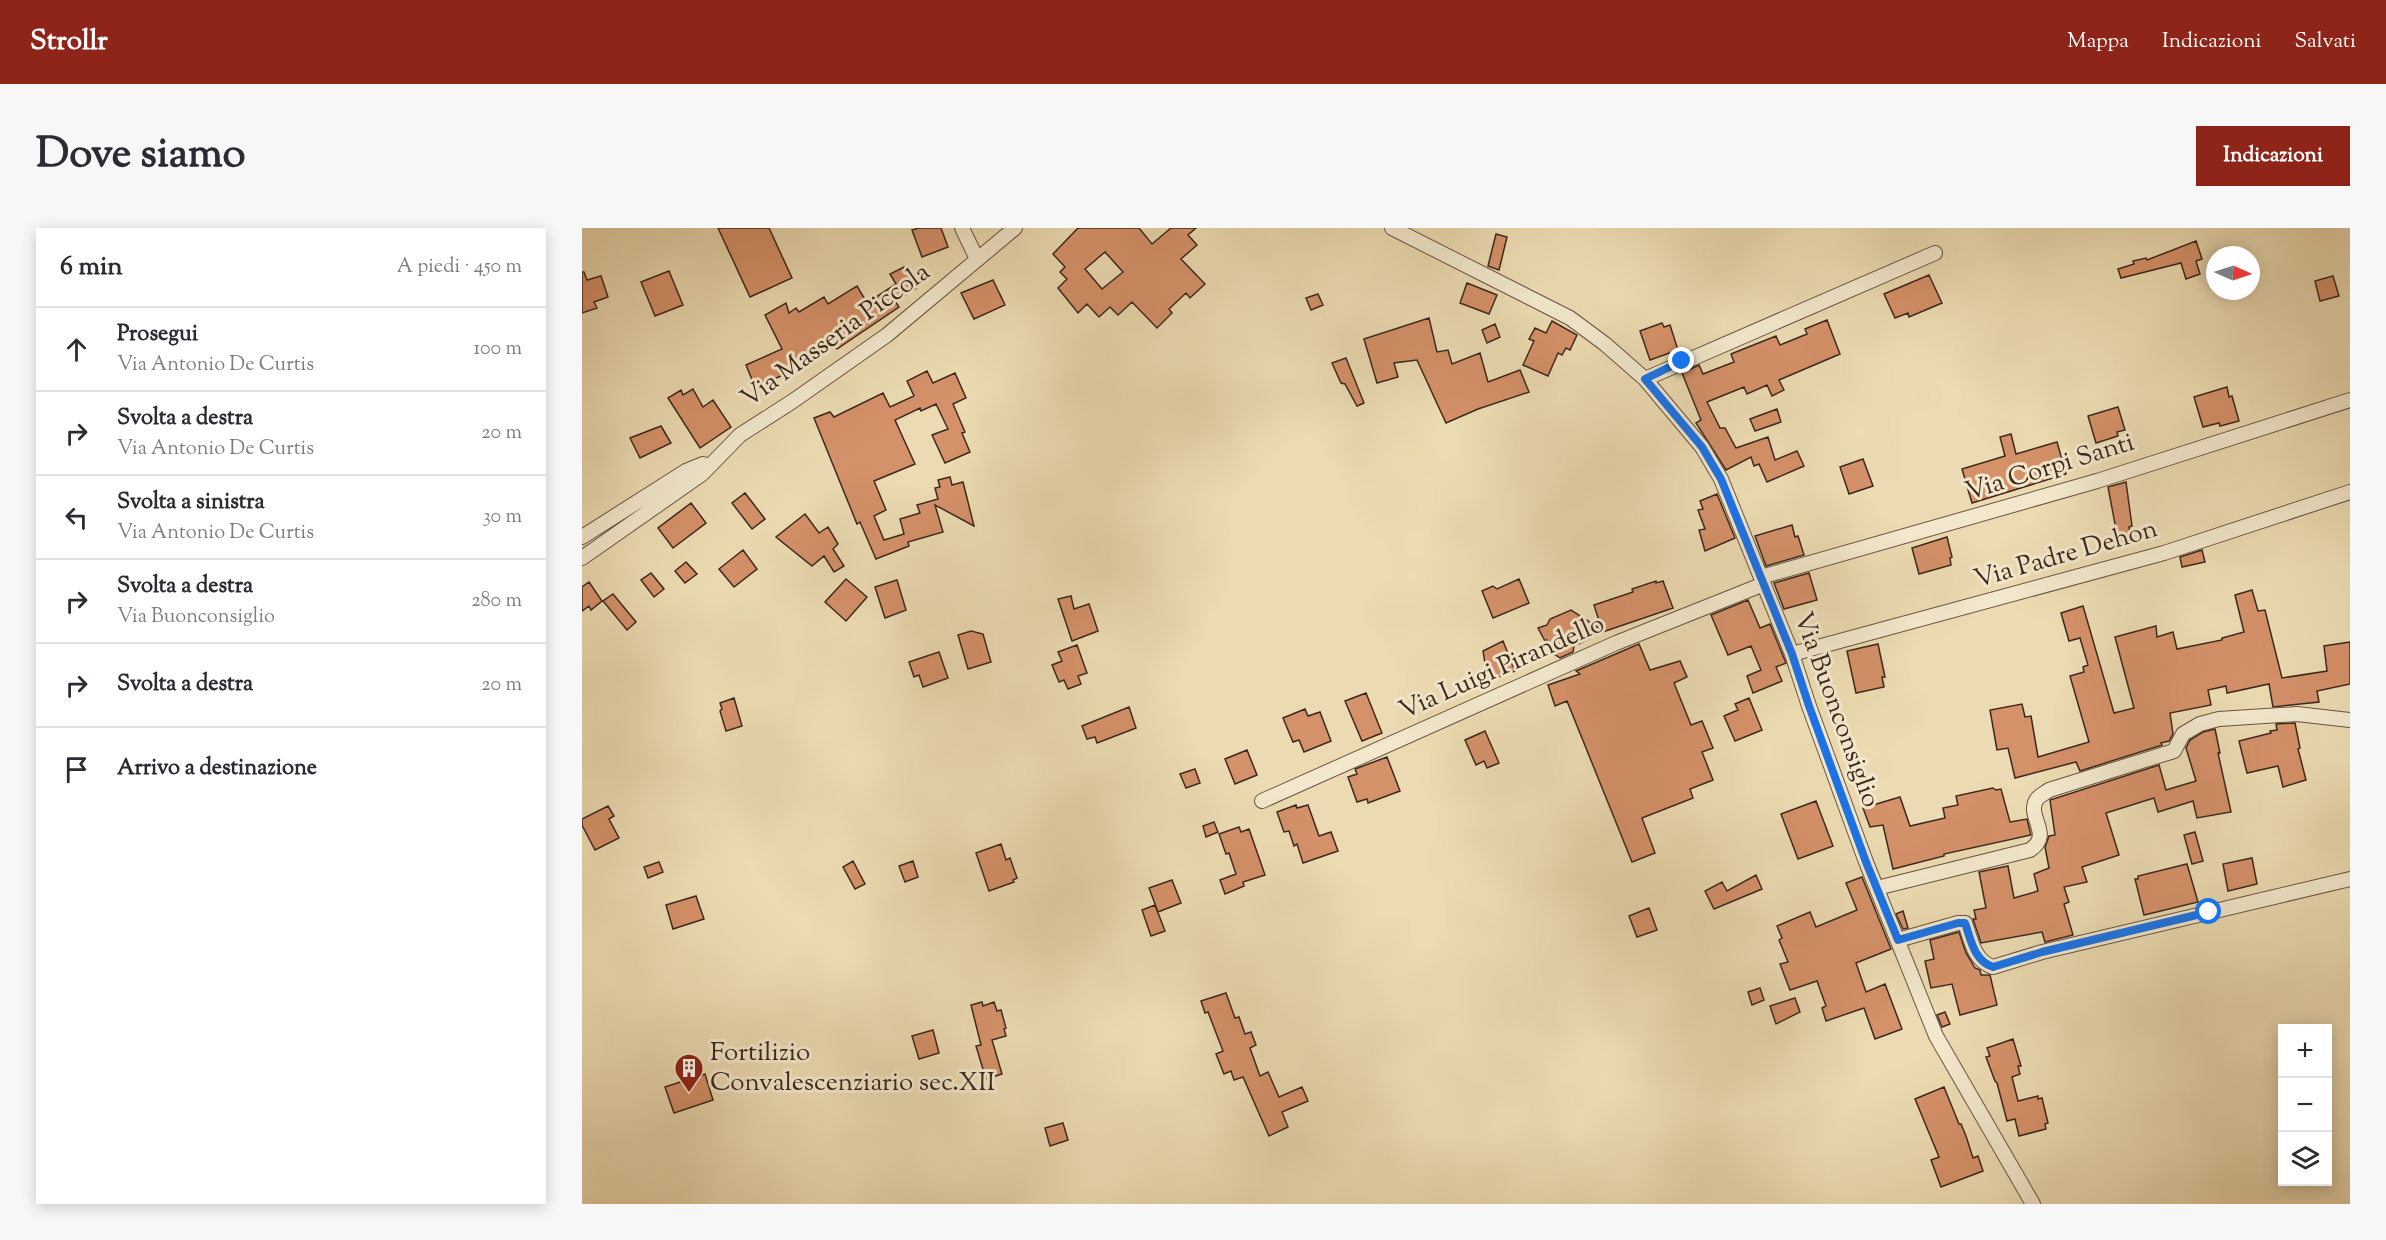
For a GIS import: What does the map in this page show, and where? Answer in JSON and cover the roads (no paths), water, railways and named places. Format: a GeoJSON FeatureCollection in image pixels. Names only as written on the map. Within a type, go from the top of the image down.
{"type":"FeatureCollection","features":[{"type":"Feature","properties":{"kind":"street"},"geometry":{"type":"LineString","coordinates":[[962,228],[978,260]]}},
{"type":"Feature","properties":{"kind":"street","name":"Via Masseria Piccola"},"geometry":{"type":"LineString","coordinates":[[582,558],[702,474],[740,435],[887,335],[1015,228]]}},
{"type":"Feature","properties":{"kind":"street","name":"Via Buonconsiglio"},"geometry":{"type":"LineString","coordinates":[[1392,228],[1570,318],[1605,344],[1645,379],[1702,447],[1721,479],[1763,581],[1877,888],[1936,1036],[2032,1204]]}},
{"type":"Feature","properties":{"kind":"street"},"geometry":{"type":"LineString","coordinates":[[1645,379],[1935,253]]}},
{"type":"Feature","properties":{"kind":"street","name":"Via Corpi Santi"},"geometry":{"type":"LineString","coordinates":[[1763,581],[2097,481],[2350,400]]}},
{"type":"Feature","properties":{"kind":"street"},"geometry":{"type":"LineString","coordinates":[[582,537],[686,471],[703,464],[709,466]]}},
{"type":"Feature","properties":{"kind":"street","name":"Via Padre Dehon"},"geometry":{"type":"LineString","coordinates":[[1792,654],[2164,553],[2350,492]]}},
{"type":"Feature","properties":{"kind":"street","name":"Via Luigi Pirandello"},"geometry":{"type":"LineString","coordinates":[[1262,801],[1616,643],[1763,581]]}},
{"type":"Feature","properties":{"kind":"street"},"geometry":{"type":"LineString","coordinates":[[1877,888],[2030,850],[2038,844],[2040,836],[2034,807],[2037,798],[2049,790],[2174,751],[2183,734],[2200,724],[2219,719],[2297,714],[2350,720]]}},
{"type":"Feature","properties":{"kind":"street"},"geometry":{"type":"LineString","coordinates":[[1898,940],[1965,923],[1977,957],[1993,967],[2042,952],[2350,879]]}},
{"type":"Feature","properties":{"kind":"place","name":"Fortilizio Convalescenziario sec.XII"},"geometry":{"type":"Point","coordinates":[689,1094]}}]}
